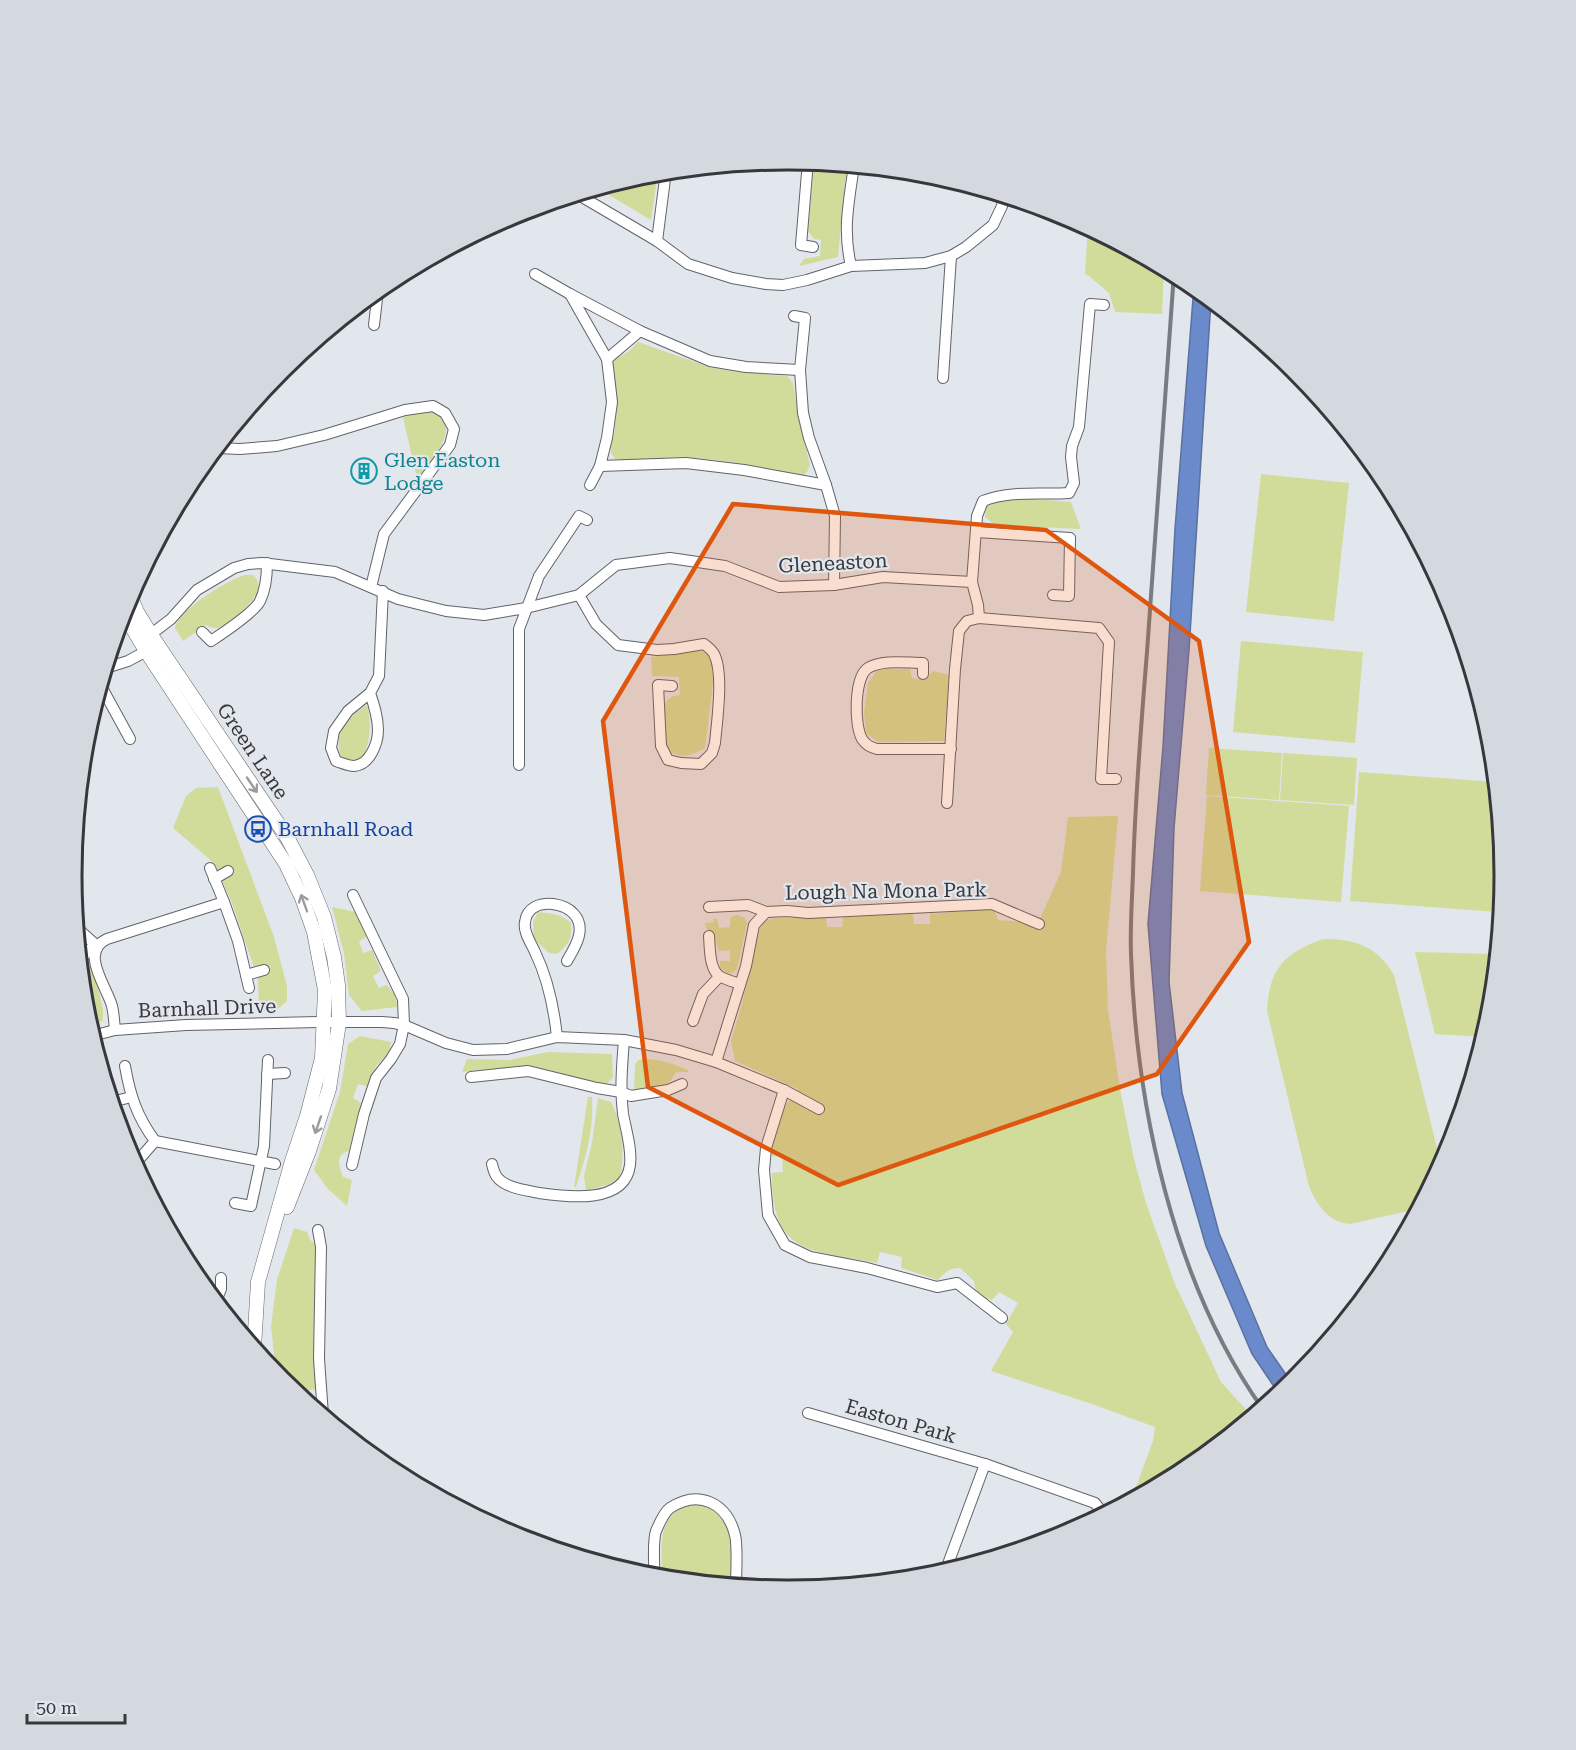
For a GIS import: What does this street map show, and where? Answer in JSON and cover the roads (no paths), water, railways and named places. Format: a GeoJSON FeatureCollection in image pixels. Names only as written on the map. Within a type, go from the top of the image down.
{"type":"FeatureCollection","features":[{"type":"Feature","properties":{"kind":"street"},"geometry":{"type":"LineString","coordinates":[[807,170],[801,245],[813,247]]}},
{"type":"Feature","properties":{"kind":"street"},"geometry":{"type":"LineString","coordinates":[[851,266],[847,247],[846,221],[853,173]]}},
{"type":"Feature","properties":{"kind":"street"},"geometry":{"type":"LineString","coordinates":[[657,241],[665,181]]}},
{"type":"Feature","properties":{"kind":"street"},"geometry":{"type":"LineString","coordinates":[[586,200],[657,241],[688,264],[732,278],[783,285],[851,266],[925,263],[951,256],[993,225],[1003,203]]}},
{"type":"Feature","properties":{"kind":"street"},"geometry":{"type":"LineString","coordinates":[[943,378],[951,256]]}},
{"type":"Feature","properties":{"kind":"street"},"geometry":{"type":"LineString","coordinates":[[535,274],[640,331],[710,362],[800,370]]}},
{"type":"Feature","properties":{"kind":"street"},"geometry":{"type":"LineString","coordinates":[[570,294],[608,359],[612,402],[607,438],[600,466],[590,485]]}},
{"type":"Feature","properties":{"kind":"street"},"geometry":{"type":"LineString","coordinates":[[374,325],[377,302]]}},
{"type":"Feature","properties":{"kind":"street"},"geometry":{"type":"LineString","coordinates":[[979,618],[972,582],[977,516],[983,501],[998,495],[1018,493],[1048,495],[1069,493],[1074,483],[1071,457],[1079,427],[1090,304],[1104,306]]}},
{"type":"Feature","properties":{"kind":"street"},"geometry":{"type":"LineString","coordinates":[[794,316],[805,318],[800,370],[805,421],[835,516],[834,585]]}},
{"type":"Feature","properties":{"kind":"street"},"geometry":{"type":"LineString","coordinates":[[608,359],[640,331]]}},
{"type":"Feature","properties":{"kind":"street"},"geometry":{"type":"LineString","coordinates":[[227,448],[277,446],[324,435],[405,410],[433,406],[445,413],[454,429],[450,445],[384,534],[371,587]]}},
{"type":"Feature","properties":{"kind":"street"},"geometry":{"type":"LineString","coordinates":[[600,466],[686,463],[744,470],[826,485]]}},
{"type":"Feature","properties":{"kind":"street"},"geometry":{"type":"LineString","coordinates":[[519,765],[519,629],[539,576],[579,516],[587,520]]}},
{"type":"Feature","properties":{"kind":"street"},"geometry":{"type":"LineString","coordinates":[[977,532],[1070,538],[1069,596],[1053,595]]}},
{"type":"Feature","properties":{"kind":"street","name":"Gleneaston"},"geometry":{"type":"LineString","coordinates":[[151,635],[171,619],[196,590],[234,567],[248,564],[267,563],[335,572],[398,599],[446,611],[484,615],[526,608],[579,595],[616,565],[670,558],[725,566],[779,587],[834,585],[883,577],[972,582]]}},
{"type":"Feature","properties":{"kind":"street"},"geometry":{"type":"LineString","coordinates":[[202,632],[211,641],[259,604],[266,583],[267,563]]}},
{"type":"Feature","properties":{"kind":"street"},"geometry":{"type":"LineString","coordinates":[[370,693],[377,716],[377,744],[362,765],[346,765],[336,761],[331,748],[334,731],[348,711],[370,693],[379,676],[382,591]]}},
{"type":"Feature","properties":{"kind":"street"},"geometry":{"type":"LineString","coordinates":[[579,595],[596,624],[618,645],[657,650],[704,644],[714,652],[719,677],[716,734],[712,753],[701,764],[668,760],[661,746],[658,686],[672,686]]}},
{"type":"Feature","properties":{"kind":"street","name":"Green Lane"},"geometry":{"type":"LineString","coordinates":[[135,607],[151,635],[286,837],[307,875],[324,917],[334,957],[338,985],[339,1023],[329,1089],[320,1121],[258,1282]]}},
{"type":"Feature","properties":{"kind":"street"},"geometry":{"type":"LineString","coordinates":[[132,615],[146,651]]}},
{"type":"Feature","properties":{"kind":"street"},"geometry":{"type":"LineString","coordinates":[[947,803],[959,632],[967,621],[979,618],[1099,628],[1109,642],[1101,779],[1116,779]]}},
{"type":"Feature","properties":{"kind":"street","name":"Green Lane"},"geometry":{"type":"LineString","coordinates":[[129,623],[286,864],[302,898],[314,932],[325,990],[322,1058],[308,1116],[292,1161],[258,1282],[255,1336]]}},
{"type":"Feature","properties":{"kind":"street"},"geometry":{"type":"LineString","coordinates":[[115,665],[146,651],[151,635]]}},
{"type":"Feature","properties":{"kind":"street"},"geometry":{"type":"LineString","coordinates":[[151,635],[157,657],[177,687],[182,706]]}},
{"type":"Feature","properties":{"kind":"street"},"geometry":{"type":"LineString","coordinates":[[923,674],[923,663],[878,663],[865,669],[860,681],[856,710],[861,737],[867,746],[877,749],[951,749]]}},
{"type":"Feature","properties":{"kind":"street"},"geometry":{"type":"LineString","coordinates":[[106,695],[130,739]]}},
{"type":"Feature","properties":{"kind":"street"},"geometry":{"type":"LineString","coordinates":[[211,724],[218,746],[227,761],[225,772]]}},
{"type":"Feature","properties":{"kind":"street"},"geometry":{"type":"LineString","coordinates":[[210,868],[238,941],[249,988]]}},
{"type":"Feature","properties":{"kind":"street"},"geometry":{"type":"LineString","coordinates":[[214,879],[228,871]]}},
{"type":"Feature","properties":{"kind":"street"},"geometry":{"type":"LineString","coordinates":[[352,1165],[364,1114],[376,1078],[400,1044],[404,1025],[403,999],[353,895]]}},
{"type":"Feature","properties":{"kind":"street"},"geometry":{"type":"LineString","coordinates":[[87,952],[107,939],[224,902]]}},
{"type":"Feature","properties":{"kind":"street"},"geometry":{"type":"LineString","coordinates":[[557,1037],[554,1008],[546,979],[526,934],[524,922],[529,911],[538,904],[564,907],[574,914],[580,933],[567,961]]}},
{"type":"Feature","properties":{"kind":"street","name":"Lough Na Mona Park"},"geometry":{"type":"LineString","coordinates":[[709,907],[748,905],[766,912],[808,913],[993,904],[1039,924]]}},
{"type":"Feature","properties":{"kind":"street","name":"Lough Na Mona Park"},"geometry":{"type":"LineString","coordinates":[[716,1062],[746,966],[754,925],[766,912]]}},
{"type":"Feature","properties":{"kind":"street"},"geometry":{"type":"LineString","coordinates":[[324,917],[332,1006],[324,1022]]}},
{"type":"Feature","properties":{"kind":"street"},"geometry":{"type":"LineString","coordinates":[[86,936],[97,946]]}},
{"type":"Feature","properties":{"kind":"street"},"geometry":{"type":"LineString","coordinates":[[709,936],[715,972],[719,977],[740,984]]}},
{"type":"Feature","properties":{"kind":"street"},"geometry":{"type":"LineString","coordinates":[[97,946],[94,963],[112,1006],[115,1030]]}},
{"type":"Feature","properties":{"kind":"street"},"geometry":{"type":"LineString","coordinates":[[246,975],[264,970]]}},
{"type":"Feature","properties":{"kind":"street"},"geometry":{"type":"LineString","coordinates":[[693,1021],[703,994],[719,977]]}},
{"type":"Feature","properties":{"kind":"street","name":"Barnhall Drive"},"geometry":{"type":"LineString","coordinates":[[101,1034],[115,1030],[197,1025],[324,1022],[394,1023],[446,1043],[473,1050],[507,1049],[557,1037],[624,1040],[676,1050],[716,1062],[784,1090],[819,1109]]}},
{"type":"Feature","properties":{"kind":"street"},"geometry":{"type":"LineString","coordinates":[[308,1116],[325,1076],[332,1034],[339,1023]]}},
{"type":"Feature","properties":{"kind":"street"},"geometry":{"type":"LineString","coordinates":[[492,1164],[495,1176],[506,1185],[538,1192],[580,1197],[600,1194],[617,1188],[625,1180],[630,1165],[621,1092],[624,1040]]}},
{"type":"Feature","properties":{"kind":"street"},"geometry":{"type":"LineString","coordinates":[[235,1203],[251,1206],[262,1160],[268,1060]]}},
{"type":"Feature","properties":{"kind":"street"},"geometry":{"type":"LineString","coordinates":[[125,1066],[131,1097],[154,1141],[275,1164]]}},
{"type":"Feature","properties":{"kind":"street"},"geometry":{"type":"LineString","coordinates":[[471,1077],[528,1071],[631,1096],[668,1090],[682,1084]]}},
{"type":"Feature","properties":{"kind":"street"},"geometry":{"type":"LineString","coordinates":[[267,1074],[285,1073]]}},
{"type":"Feature","properties":{"kind":"street"},"geometry":{"type":"LineString","coordinates":[[784,1090],[765,1148],[764,1170],[768,1215],[784,1245],[810,1257],[867,1268],[937,1287],[957,1283],[1002,1318]]}},
{"type":"Feature","properties":{"kind":"street"},"geometry":{"type":"LineString","coordinates":[[119,1100],[131,1097]]}},
{"type":"Feature","properties":{"kind":"street"},"geometry":{"type":"LineString","coordinates":[[141,1156],[154,1141]]}},
{"type":"Feature","properties":{"kind":"street"},"geometry":{"type":"LineString","coordinates":[[318,1230],[321,1247],[322,1403]]}},
{"type":"Feature","properties":{"kind":"street"},"geometry":{"type":"LineString","coordinates":[[220,1292],[221,1278]]}},
{"type":"Feature","properties":{"kind":"street","name":"Easton Park"},"geometry":{"type":"LineString","coordinates":[[808,1413],[985,1464],[1095,1503],[1099,1508]]}},
{"type":"Feature","properties":{"kind":"street"},"geometry":{"type":"LineString","coordinates":[[949,1561],[985,1464]]}},
{"type":"Feature","properties":{"kind":"street"},"geometry":{"type":"LineString","coordinates":[[654,1568],[655,1534],[662,1520],[669,1509],[696,1499],[713,1502],[720,1507],[730,1523],[735,1536],[736,1578]]}},
{"type":"Feature","properties":{"kind":"water"},"geometry":{"type":"Polygon","coordinates":[[[1193,298],[1210,310],[1189,650],[1174,828],[1169,982],[1182,1093],[1219,1233],[1267,1347],[1286,1375],[1274,1386],[1252,1354],[1206,1246],[1162,1094],[1148,924],[1163,747],[1175,529],[1193,298]]]}},
{"type":"Feature","properties":{"kind":"railway"},"geometry":{"type":"LineString","coordinates":[[1173,284],[1135,818],[1131,934],[1134,1012],[1151,1131],[1165,1191],[1183,1249],[1205,1305],[1231,1359],[1258,1401]]}},
{"type":"Feature","properties":{"kind":"place","name":"Glen Easton Lodge"},"geometry":{"type":"Point","coordinates":[364,471]}},
{"type":"Feature","properties":{"kind":"place","name":"Barnhall Road"},"geometry":{"type":"Point","coordinates":[258,829]}}]}
